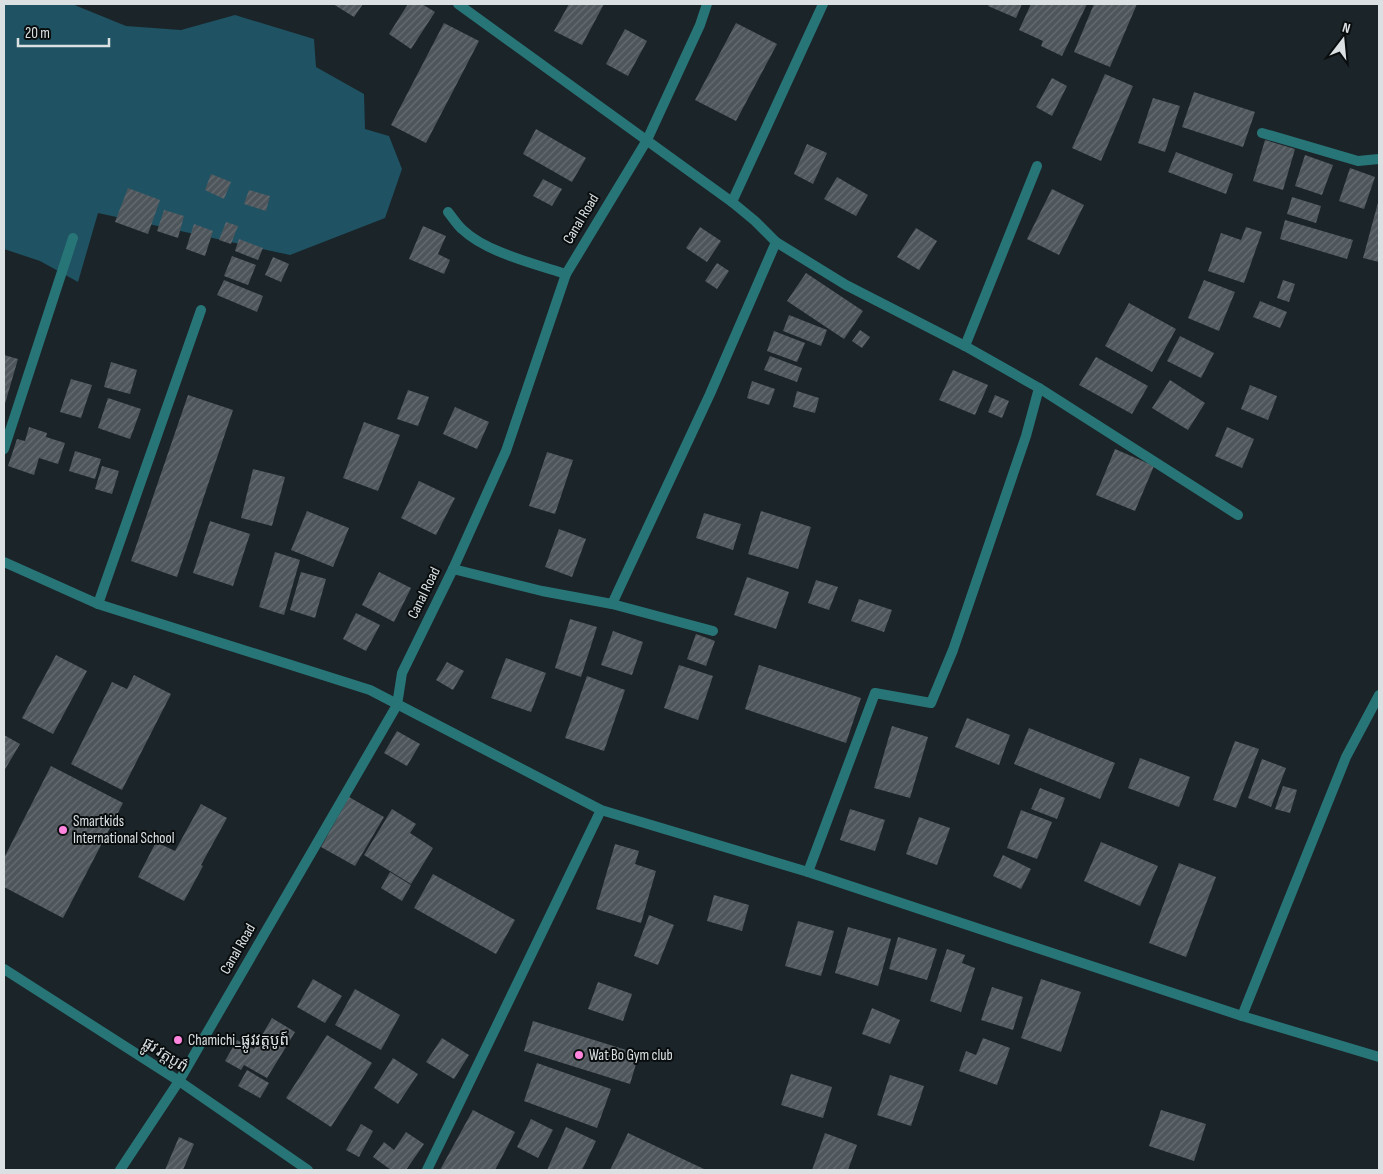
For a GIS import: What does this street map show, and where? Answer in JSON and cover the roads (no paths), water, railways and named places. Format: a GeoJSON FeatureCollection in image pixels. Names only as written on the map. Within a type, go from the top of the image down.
{"type":"FeatureCollection","features":[{"type":"Feature","properties":{"kind":"street"},"geometry":{"type":"LineString","coordinates":[[458,4],[732,202],[776,242],[846,285],[965,346],[1039,388],[1238,515]]}},
{"type":"Feature","properties":{"kind":"street","name":"Canal Road"},"geometry":{"type":"LineString","coordinates":[[120,1170],[179,1081],[397,705],[402,673],[453,568],[506,451],[566,274],[647,140],[700,25],[707,4]]}},
{"type":"Feature","properties":{"kind":"street"},"geometry":{"type":"LineString","coordinates":[[732,202],[823,4]]}},
{"type":"Feature","properties":{"kind":"street"},"geometry":{"type":"LineString","coordinates":[[1262,133],[1358,161],[1379,159]]}},
{"type":"Feature","properties":{"kind":"street"},"geometry":{"type":"LineString","coordinates":[[965,346],[1037,166]]}},
{"type":"Feature","properties":{"kind":"street"},"geometry":{"type":"LineString","coordinates":[[448,212],[463,231],[494,250],[566,274]]}},
{"type":"Feature","properties":{"kind":"street"},"geometry":{"type":"LineString","coordinates":[[4,449],[73,238]]}},
{"type":"Feature","properties":{"kind":"street"},"geometry":{"type":"LineString","coordinates":[[612,604],[710,394],[776,242]]}},
{"type":"Feature","properties":{"kind":"street"},"geometry":{"type":"LineString","coordinates":[[98,604],[201,310]]}},
{"type":"Feature","properties":{"kind":"street"},"geometry":{"type":"LineString","coordinates":[[808,872],[875,693],[931,703],[956,641],[1026,436],[1039,388]]}},
{"type":"Feature","properties":{"kind":"street"},"geometry":{"type":"LineString","coordinates":[[4,562],[98,604],[370,690],[601,810],[808,872],[1242,1016],[1379,1057]]}},
{"type":"Feature","properties":{"kind":"street"},"geometry":{"type":"LineString","coordinates":[[453,568],[542,591],[612,604],[713,630]]}},
{"type":"Feature","properties":{"kind":"street"},"geometry":{"type":"LineString","coordinates":[[1242,1016],[1346,757],[1379,694]]}},
{"type":"Feature","properties":{"kind":"street"},"geometry":{"type":"LineString","coordinates":[[427,1170],[601,810]]}},
{"type":"Feature","properties":{"kind":"street","name":"ផ្លូវ វត្តបូព៌"},"geometry":{"type":"LineString","coordinates":[[4,969],[179,1081],[308,1170]]}},
{"type":"Feature","properties":{"kind":"place","name":"Smartkids International School"},"geometry":{"type":"Point","coordinates":[63,830]}},
{"type":"Feature","properties":{"kind":"place","name":"Chamichi_ផ្លូវវត្តបូព៍"},"geometry":{"type":"Point","coordinates":[178,1040]}},
{"type":"Feature","properties":{"kind":"place","name":"Wat Bo Gym club"},"geometry":{"type":"Point","coordinates":[579,1055]}}]}
